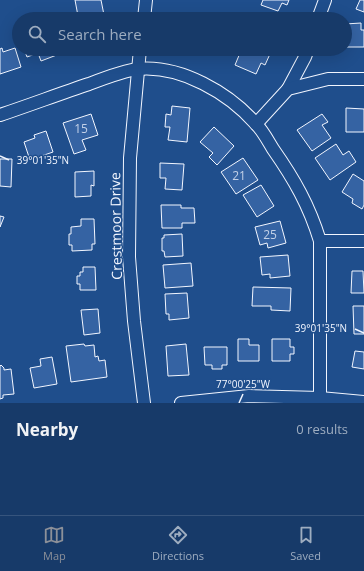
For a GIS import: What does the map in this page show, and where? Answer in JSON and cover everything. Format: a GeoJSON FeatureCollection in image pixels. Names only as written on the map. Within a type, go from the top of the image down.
{"type":"FeatureCollection","features":[{"type":"Feature","properties":{"kind":"street"},"geometry":{"type":"LineString","coordinates":[[145,12],[146,0]]}},
{"type":"Feature","properties":{"kind":"street"},"geometry":{"type":"LineString","coordinates":[[321,12],[325,0]]}},
{"type":"Feature","properties":{"kind":"street","name":"Crestmoor Drive"},"geometry":{"type":"LineString","coordinates":[[139,56],[130,158],[129,257],[134,321],[144,403]]}},
{"type":"Feature","properties":{"kind":"street"},"geometry":{"type":"LineString","coordinates":[[256,124],[288,89],[305,56]]}},
{"type":"Feature","properties":{"kind":"street"},"geometry":{"type":"LineString","coordinates":[[0,115],[103,79],[138,69],[170,71],[206,84],[235,104],[256,124],[305,199],[320,241],[320,398]]}},
{"type":"Feature","properties":{"kind":"street"},"geometry":{"type":"LineString","coordinates":[[288,89],[328,79],[364,79]]}},
{"type":"Feature","properties":{"kind":"street"},"geometry":{"type":"LineString","coordinates":[[320,241],[364,241]]}},
{"type":"Feature","properties":{"kind":"street"},"geometry":{"type":"LineString","coordinates":[[181,403],[249,396],[320,398],[364,402]]}},
{"type":"Feature","properties":{"kind":"building"},"geometry":{"type":"Polygon","coordinates":[[[75,0],[101,0],[103,12],[77,12],[75,0]]]}},
{"type":"Feature","properties":{"kind":"building"},"geometry":{"type":"Polygon","coordinates":[[[263,0],[289,0],[287,5],[282,3],[278,11],[261,5],[263,0]]]}},
{"type":"Feature","properties":{"kind":"building"},"geometry":{"type":"Polygon","coordinates":[[[360,0],[364,0],[364,12],[356,9],[360,0]]]}},
{"type":"Feature","properties":{"kind":"building"},"geometry":{"type":"Polygon","coordinates":[[[361,23],[361,30],[364,30],[364,47],[352,47],[352,24],[361,23]]]}},
{"type":"Feature","properties":{"kind":"building"},"geometry":{"type":"Polygon","coordinates":[[[2,48],[3,52],[12,49],[12,56],[18,56],[21,67],[0,74],[0,49],[2,48]]]}},
{"type":"Feature","properties":{"kind":"building"},"geometry":{"type":"Polygon","coordinates":[[[39,56],[54,56],[41,61],[39,56]]]}},
{"type":"Feature","properties":{"kind":"building"},"geometry":{"type":"Polygon","coordinates":[[[239,56],[269,56],[265,65],[261,63],[256,74],[235,65],[239,56]]]}},
{"type":"Feature","properties":{"kind":"building"},"geometry":{"type":"Polygon","coordinates":[[[172,106],[190,108],[187,142],[168,140],[170,127],[165,127],[166,114],[171,115],[172,106]]]}},
{"type":"Feature","properties":{"kind":"building"},"geometry":{"type":"Polygon","coordinates":[[[346,108],[364,109],[364,132],[346,132],[346,108]]]}},
{"type":"Feature","properties":{"kind":"building"},"geometry":{"type":"Polygon","coordinates":[[[91,114],[98,135],[82,140],[86,150],[74,154],[63,123],[91,114]]]}},
{"type":"Feature","properties":{"kind":"building"},"geometry":{"type":"Polygon","coordinates":[[[322,114],[328,122],[322,125],[331,138],[312,151],[297,130],[322,114]]]}},
{"type":"Feature","properties":{"kind":"building"},"geometry":{"type":"Polygon","coordinates":[[[214,127],[234,146],[217,165],[209,157],[213,153],[200,142],[214,127]]]}},
{"type":"Feature","properties":{"kind":"building"},"geometry":{"type":"Polygon","coordinates":[[[46,131],[53,152],[30,160],[24,142],[35,138],[34,135],[46,131]]]}},
{"type":"Feature","properties":{"kind":"building"},"geometry":{"type":"Polygon","coordinates":[[[336,144],[343,155],[349,151],[356,162],[330,180],[315,158],[336,144]]]}},
{"type":"Feature","properties":{"kind":"building"},"geometry":{"type":"Polygon","coordinates":[[[243,158],[258,180],[236,194],[221,172],[243,158]]]}},
{"type":"Feature","properties":{"kind":"building"},"geometry":{"type":"Polygon","coordinates":[[[0,159],[12,159],[11,187],[0,186],[0,159]]]}},
{"type":"Feature","properties":{"kind":"building"},"geometry":{"type":"Polygon","coordinates":[[[160,163],[184,164],[182,190],[165,189],[166,178],[160,178],[160,163]]]}},
{"type":"Feature","properties":{"kind":"building"},"geometry":{"type":"Polygon","coordinates":[[[94,171],[94,186],[91,185],[91,196],[75,197],[75,172],[94,171]]]}},
{"type":"Feature","properties":{"kind":"building"},"geometry":{"type":"Polygon","coordinates":[[[353,174],[364,181],[364,205],[362,209],[352,203],[353,199],[342,192],[353,174]]]}},
{"type":"Feature","properties":{"kind":"building"},"geometry":{"type":"Polygon","coordinates":[[[261,185],[274,206],[257,217],[243,195],[261,185]]]}},
{"type":"Feature","properties":{"kind":"building"},"geometry":{"type":"Polygon","coordinates":[[[161,205],[181,205],[181,208],[194,208],[195,223],[182,223],[182,228],[162,228],[161,205]]]}},
{"type":"Feature","properties":{"kind":"building"},"geometry":{"type":"Polygon","coordinates":[[[0,216],[4,217],[0,227],[0,216]]]}},
{"type":"Feature","properties":{"kind":"building"},"geometry":{"type":"Polygon","coordinates":[[[81,219],[94,219],[95,244],[92,244],[92,250],[72,251],[72,245],[69,245],[69,234],[71,234],[71,227],[81,226],[81,219]]]}},
{"type":"Feature","properties":{"kind":"building"},"geometry":{"type":"Polygon","coordinates":[[[280,221],[286,243],[268,248],[267,243],[260,245],[255,227],[280,221]]]}},
{"type":"Feature","properties":{"kind":"building"},"geometry":{"type":"Polygon","coordinates":[[[182,234],[183,256],[165,257],[164,251],[162,251],[162,238],[164,238],[164,235],[182,234]]]}},
{"type":"Feature","properties":{"kind":"building"},"geometry":{"type":"Polygon","coordinates":[[[288,255],[290,276],[270,278],[270,274],[262,275],[260,257],[288,255]]]}},
{"type":"Feature","properties":{"kind":"building"},"geometry":{"type":"Polygon","coordinates":[[[191,263],[193,286],[165,288],[163,265],[191,263]]]}},
{"type":"Feature","properties":{"kind":"building"},"geometry":{"type":"Polygon","coordinates":[[[83,267],[95,267],[96,290],[80,290],[80,284],[77,284],[77,276],[80,276],[80,272],[83,272],[83,267]]]}},
{"type":"Feature","properties":{"kind":"building"},"geometry":{"type":"Polygon","coordinates":[[[352,271],[363,271],[364,293],[351,293],[352,271]]]}},
{"type":"Feature","properties":{"kind":"building"},"geometry":{"type":"Polygon","coordinates":[[[253,287],[291,288],[290,311],[271,310],[271,306],[252,306],[253,287]]]}},
{"type":"Feature","properties":{"kind":"building"},"geometry":{"type":"Polygon","coordinates":[[[187,293],[189,318],[169,320],[169,314],[166,314],[165,294],[187,293]]]}},
{"type":"Feature","properties":{"kind":"building"},"geometry":{"type":"Polygon","coordinates":[[[353,306],[364,306],[364,334],[354,334],[353,306]]]}},
{"type":"Feature","properties":{"kind":"building"},"geometry":{"type":"Polygon","coordinates":[[[98,309],[100,333],[84,335],[81,310],[98,309]]]}},
{"type":"Feature","properties":{"kind":"building"},"geometry":{"type":"Polygon","coordinates":[[[238,339],[249,339],[249,345],[259,345],[259,361],[238,361],[238,339]]]}},
{"type":"Feature","properties":{"kind":"building"},"geometry":{"type":"Polygon","coordinates":[[[272,339],[290,339],[290,347],[294,347],[294,354],[290,354],[290,361],[272,361],[272,339]]]}},
{"type":"Feature","properties":{"kind":"building"},"geometry":{"type":"Polygon","coordinates":[[[84,344],[85,346],[94,345],[95,357],[98,356],[99,361],[105,360],[107,377],[71,382],[66,346],[84,344]]]}},
{"type":"Feature","properties":{"kind":"building"},"geometry":{"type":"Polygon","coordinates":[[[186,344],[189,375],[168,376],[166,346],[186,344]]]}},
{"type":"Feature","properties":{"kind":"building"},"geometry":{"type":"Polygon","coordinates":[[[204,347],[227,347],[227,365],[222,365],[222,369],[212,369],[212,365],[205,365],[204,347]]]}},
{"type":"Feature","properties":{"kind":"building"},"geometry":{"type":"Polygon","coordinates":[[[355,351],[364,352],[364,369],[352,367],[355,351]]]}},
{"type":"Feature","properties":{"kind":"building"},"geometry":{"type":"Polygon","coordinates":[[[52,357],[57,384],[34,388],[30,368],[41,366],[40,359],[52,357]]]}},
{"type":"Feature","properties":{"kind":"building"},"geometry":{"type":"Polygon","coordinates":[[[1,365],[4,370],[11,369],[14,394],[3,395],[3,398],[0,399],[0,366],[1,365]]]}}]}
